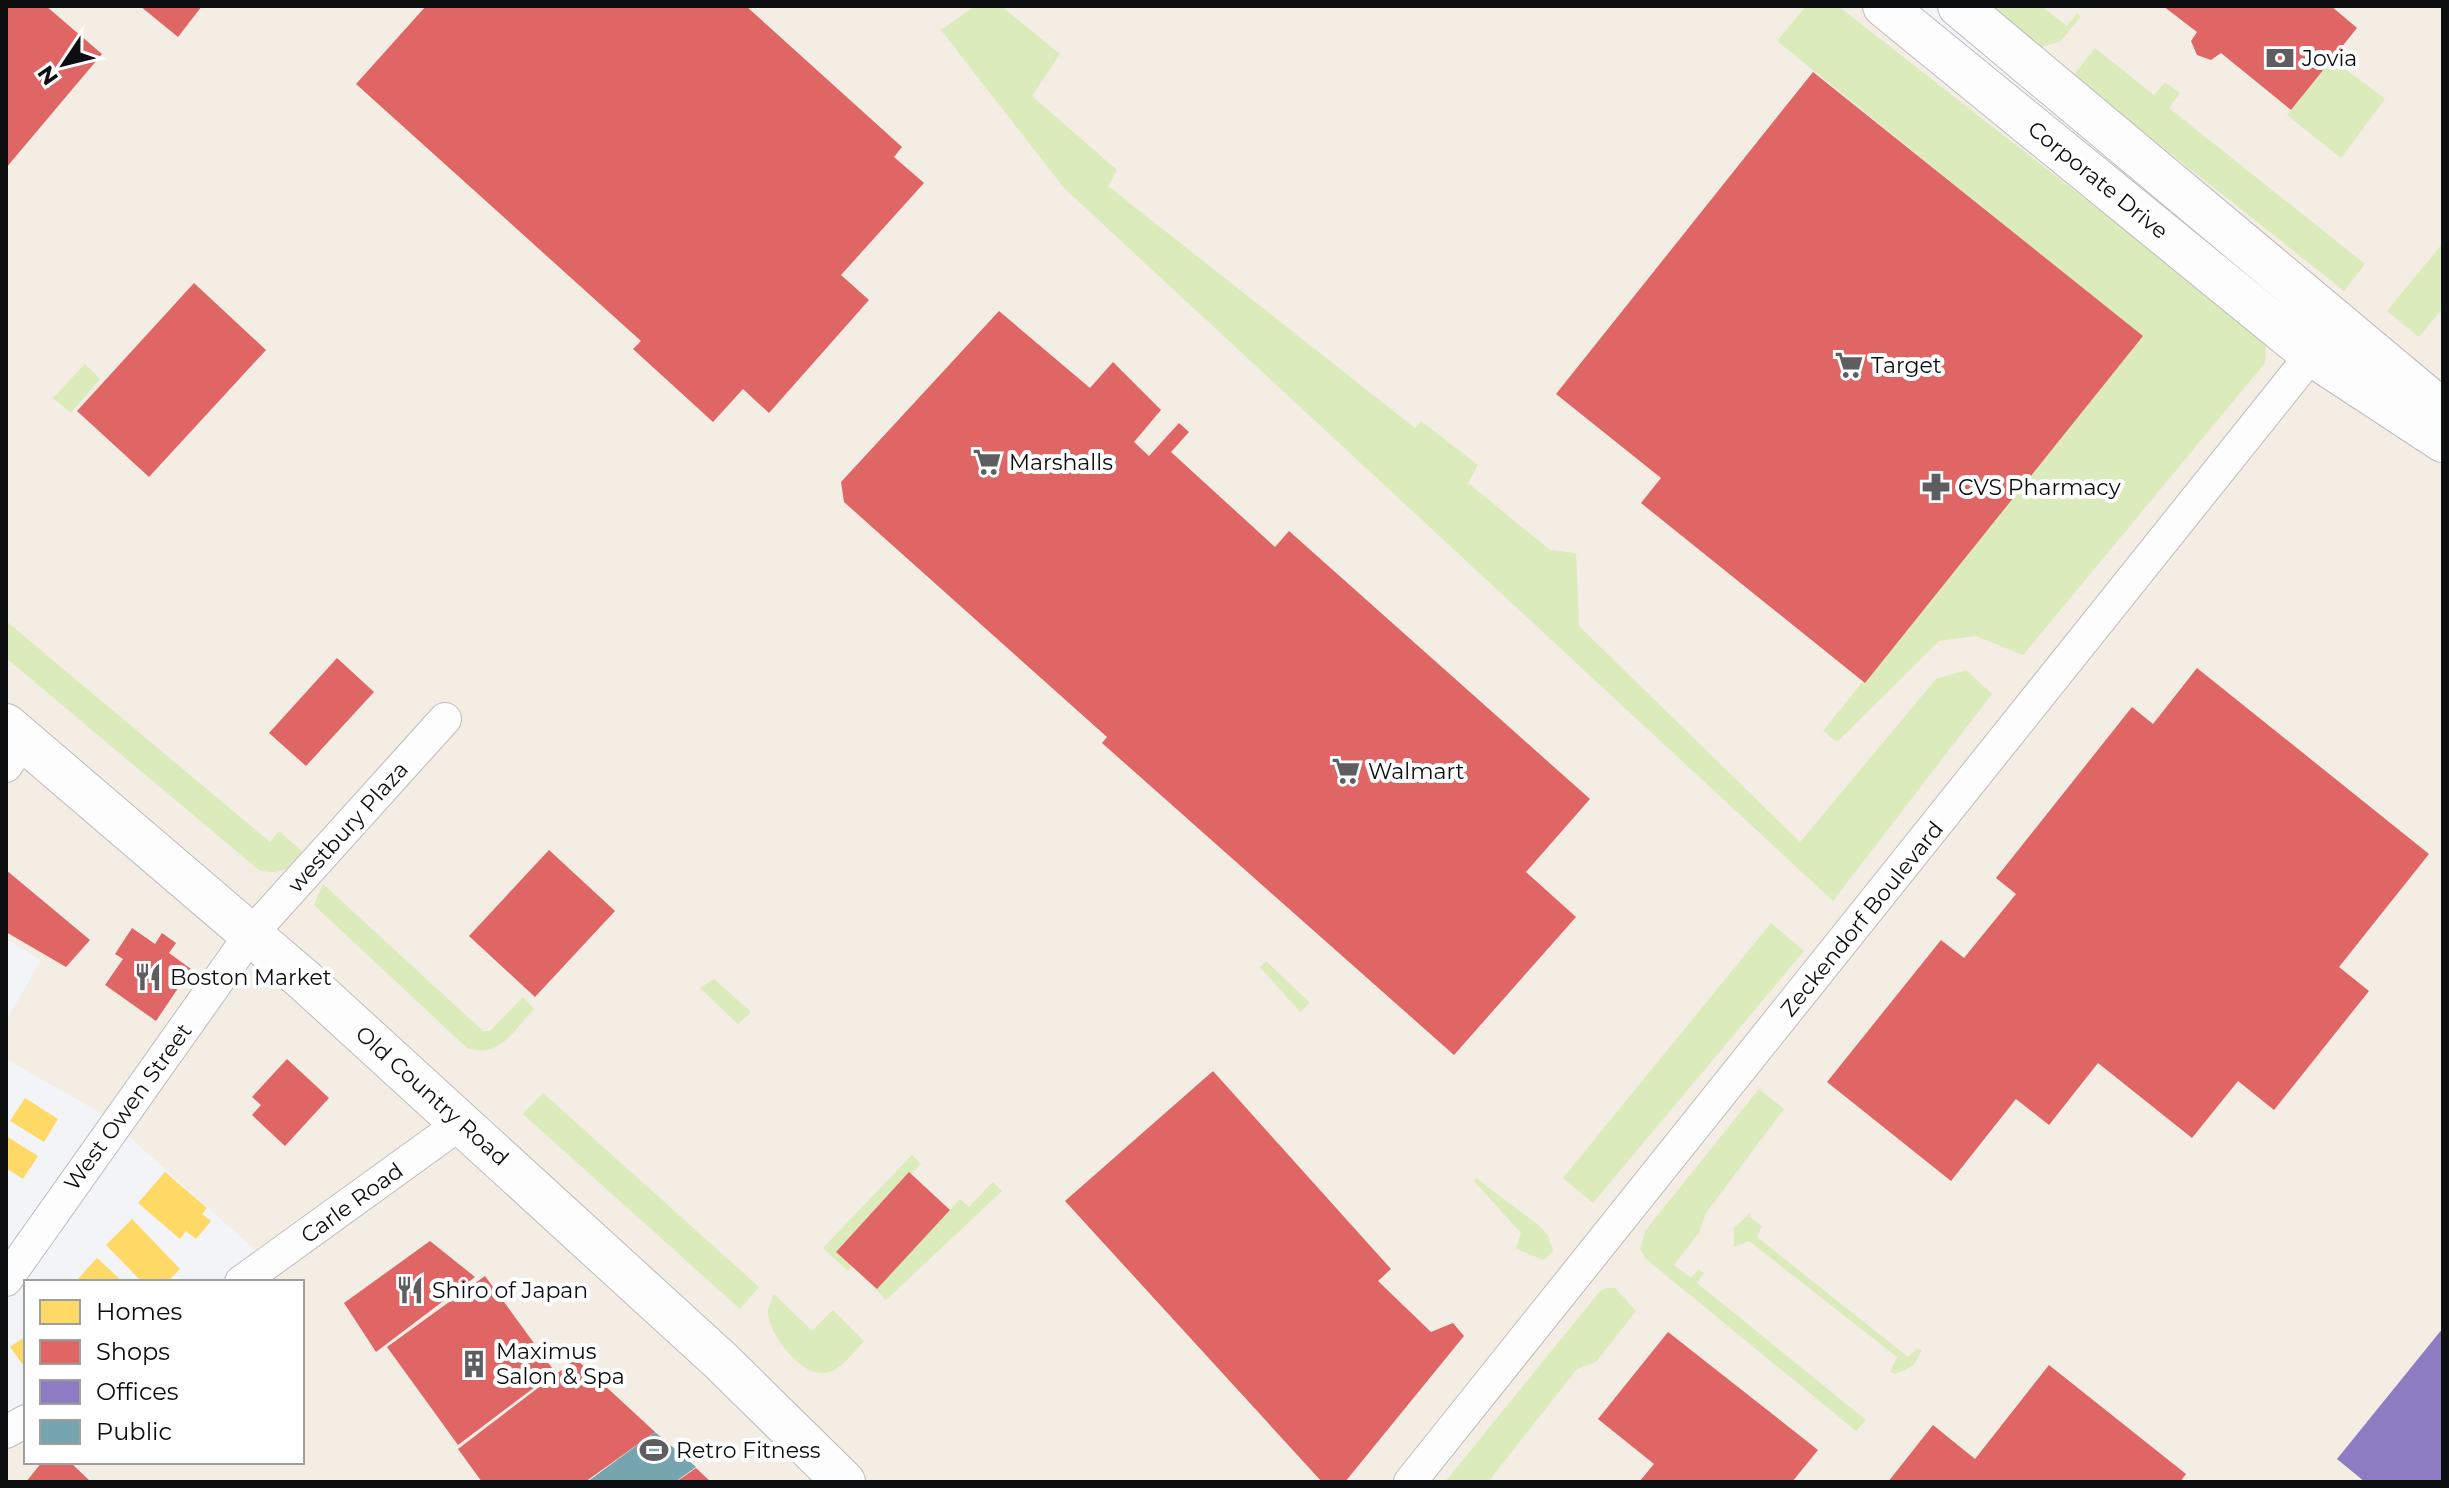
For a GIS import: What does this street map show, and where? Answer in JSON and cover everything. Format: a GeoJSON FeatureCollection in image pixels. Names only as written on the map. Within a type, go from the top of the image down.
{"type":"FeatureCollection","features":[{"type":"Feature","properties":{"kind":"main road","name":"Corporate Drive"},"geometry":{"type":"LineString","coordinates":[[1884,6],[2312,355]]}},
{"type":"Feature","properties":{"kind":"main road","name":"Corporate Drive"},"geometry":{"type":"LineString","coordinates":[[1959,6],[2339,320]]}},
{"type":"Feature","properties":{"kind":"main road"},"geometry":{"type":"LineString","coordinates":[[2339,320],[2443,411]]}},
{"type":"Feature","properties":{"kind":"main road"},"geometry":{"type":"LineString","coordinates":[[2312,355],[2443,441]]}},
{"type":"Feature","properties":{"kind":"main road","name":"Old Country Road"},"geometry":{"type":"LineString","coordinates":[[12,744],[251,934],[757,1394],[844,1482]]}},
{"type":"Feature","properties":{"kind":"street","name":"Zeckendorf Boulevard"},"geometry":{"type":"LineString","coordinates":[[1410,1482],[2339,320]]}},
{"type":"Feature","properties":{"kind":"street","name":"westbury Plaza"},"geometry":{"type":"LineString","coordinates":[[251,934],[445,719]]}},
{"type":"Feature","properties":{"kind":"street","name":"West Owen Street"},"geometry":{"type":"LineString","coordinates":[[6,1280],[251,934]]}},
{"type":"Feature","properties":{"kind":"street","name":"Carle Road"},"geometry":{"type":"LineString","coordinates":[[244,1280],[461,1123]]}},
{"type":"Feature","properties":{"kind":"street"},"geometry":{"type":"LineString","coordinates":[[6,1432],[24,1422]]}},
{"type":"Feature","properties":{"kind":"shaded area"},"geometry":{"type":"Polygon","coordinates":[[[6,6],[1884,6],[2312,354],[2339,321],[1959,6],[2443,6],[2443,1482],[6,1482],[6,1437],[24,1427],[24,1464],[304,1464],[304,1280],[256,1280],[274,1267],[106,1116],[6,1059],[6,1021],[41,960],[6,939],[6,6]]]}},
{"type":"Feature","properties":{"kind":"green space"},"geometry":{"type":"Polygon","coordinates":[[[975,6],[1001,6],[1060,54],[1032,96],[1117,170],[1108,186],[1415,428],[1421,421],[1478,465],[1468,483],[1550,550],[1576,553],[1579,626],[1800,842],[1936,679],[1966,670],[1992,694],[1833,901],[1064,188],[941,30],[975,6]]]}},
{"type":"Feature","properties":{"kind":"green space"},"geometry":{"type":"Polygon","coordinates":[[[1806,6],[1838,6],[2266,340],[2265,363],[2023,655],[1976,636],[1939,641],[1837,742],[1823,731],[2142,336],[1777,41],[1806,6]]]}},
{"type":"Feature","properties":{"kind":"green space"},"geometry":{"type":"Polygon","coordinates":[[[1986,6],[2041,6],[2067,26],[2077,13],[2081,16],[2061,41],[2039,48],[1986,6]]]}},
{"type":"Feature","properties":{"kind":"green space"},"geometry":{"type":"Polygon","coordinates":[[[2095,48],[2154,95],[2165,82],[2180,93],[2169,108],[2365,264],[2344,291],[2073,76],[2095,48]]]}},
{"type":"Feature","properties":{"kind":"green space"},"geometry":{"type":"Polygon","coordinates":[[[2332,59],[2385,99],[2341,158],[2287,115],[2332,59]]]}},
{"type":"Feature","properties":{"kind":"green space"},"geometry":{"type":"Polygon","coordinates":[[[2443,243],[2443,308],[2419,337],[2387,311],[2443,243]]]}},
{"type":"Feature","properties":{"kind":"green space"},"geometry":{"type":"Polygon","coordinates":[[[85,364],[100,379],[71,413],[53,398],[85,364]]]}},
{"type":"Feature","properties":{"kind":"green space"},"geometry":{"type":"Polygon","coordinates":[[[6,621],[270,842],[279,831],[305,854],[284,870],[259,870],[6,658],[6,621]]]}},
{"type":"Feature","properties":{"kind":"green space"},"geometry":{"type":"Polygon","coordinates":[[[323,884],[483,1031],[490,1031],[523,997],[534,1009],[497,1046],[489,1050],[467,1048],[314,905],[323,884]]]}},
{"type":"Feature","properties":{"kind":"green space"},"geometry":{"type":"Polygon","coordinates":[[[1771,923],[1804,951],[1593,1203],[1563,1178],[1771,923]]]}},
{"type":"Feature","properties":{"kind":"green space"},"geometry":{"type":"Polygon","coordinates":[[[1266,961],[1310,1003],[1300,1012],[1260,967],[1266,961]]]}},
{"type":"Feature","properties":{"kind":"green space"},"geometry":{"type":"Polygon","coordinates":[[[714,979],[751,1012],[738,1024],[700,988],[714,979]]]}},
{"type":"Feature","properties":{"kind":"green space"},"geometry":{"type":"Polygon","coordinates":[[[1759,1089],[1784,1109],[1706,1213],[1699,1233],[1674,1265],[1691,1278],[1699,1269],[1704,1273],[1697,1283],[1866,1420],[1856,1431],[1645,1258],[1640,1249],[1645,1231],[1759,1089]]]}},
{"type":"Feature","properties":{"kind":"green space"},"geometry":{"type":"Polygon","coordinates":[[[543,1093],[759,1287],[740,1309],[523,1114],[543,1093]]]}},
{"type":"Feature","properties":{"kind":"green space"},"geometry":{"type":"Polygon","coordinates":[[[912,1155],[921,1164],[836,1252],[851,1266],[848,1271],[823,1248],[912,1155]]]}},
{"type":"Feature","properties":{"kind":"green space"},"geometry":{"type":"Polygon","coordinates":[[[1476,1178],[1548,1235],[1553,1251],[1544,1260],[1516,1249],[1521,1233],[1474,1181],[1476,1178]]]}},
{"type":"Feature","properties":{"kind":"green space"},"geometry":{"type":"Polygon","coordinates":[[[993,1182],[1002,1191],[886,1300],[866,1279],[890,1275],[960,1199],[969,1207],[993,1182]]]}},
{"type":"Feature","properties":{"kind":"green space"},"geometry":{"type":"Polygon","coordinates":[[[1751,1212],[1750,1217],[1762,1226],[1757,1237],[1908,1357],[1916,1349],[1922,1350],[1913,1366],[1895,1374],[1890,1372],[1897,1357],[1749,1241],[1734,1247],[1734,1228],[1751,1212]]]}},
{"type":"Feature","properties":{"kind":"green space"},"geometry":{"type":"Polygon","coordinates":[[[1615,1288],[1636,1311],[1596,1362],[1577,1369],[1488,1482],[1445,1482],[1600,1291],[1615,1288]]]}},
{"type":"Feature","properties":{"kind":"green space"},"geometry":{"type":"Polygon","coordinates":[[[774,1294],[812,1331],[833,1310],[864,1341],[842,1365],[831,1371],[816,1372],[806,1368],[788,1352],[774,1331],[768,1312],[774,1294]]]}},
{"type":"Feature","properties":{"kind":"building: Homes"},"geometry":{"type":"Polygon","coordinates":[[[25,1098],[58,1119],[44,1142],[10,1121],[25,1098]]]}},
{"type":"Feature","properties":{"kind":"building: Homes"},"geometry":{"type":"Polygon","coordinates":[[[6,1136],[38,1156],[23,1179],[6,1168],[6,1136]]]}},
{"type":"Feature","properties":{"kind":"building: Homes"},"geometry":{"type":"Polygon","coordinates":[[[165,1172],[207,1208],[202,1214],[211,1221],[196,1239],[186,1231],[180,1239],[138,1203],[165,1172]]]}},
{"type":"Feature","properties":{"kind":"building: Homes"},"geometry":{"type":"Polygon","coordinates":[[[132,1219],[180,1269],[169,1280],[140,1280],[106,1245],[132,1219]]]}},
{"type":"Feature","properties":{"kind":"building: Homes"},"geometry":{"type":"Polygon","coordinates":[[[97,1258],[121,1280],[77,1280],[97,1258]]]}},
{"type":"Feature","properties":{"kind":"building: Homes"},"geometry":{"type":"Polygon","coordinates":[[[24,1337],[24,1366],[10,1347],[24,1337]]]}},
{"type":"Feature","properties":{"kind":"building: Shops"},"geometry":{"type":"Polygon","coordinates":[[[6,6],[46,6],[102,54],[6,168],[6,6]]]}},
{"type":"Feature","properties":{"kind":"building: Shops"},"geometry":{"type":"Polygon","coordinates":[[[140,6],[202,6],[178,37],[140,6]]]}},
{"type":"Feature","properties":{"kind":"building: Shops"},"geometry":{"type":"Polygon","coordinates":[[[426,6],[746,6],[902,147],[894,157],[924,183],[841,275],[869,300],[769,413],[743,389],[713,422],[633,349],[641,341],[356,84],[426,6]]]}},
{"type":"Feature","properties":{"kind":"building: Shops","name":"Jovia"},"geometry":{"type":"Polygon","coordinates":[[[2163,6],[2331,6],[2357,28],[2291,110],[2221,53],[2211,60],[2197,55],[2191,41],[2197,32],[2163,6]]]}},
{"type":"Feature","properties":{"kind":"building: Shops","name":"Target"},"geometry":{"type":"Polygon","coordinates":[[[1813,72],[2143,336],[1865,683],[1641,503],[1661,478],[1556,394],[1813,72]]]}},
{"type":"Feature","properties":{"kind":"building: Shops"},"geometry":{"type":"Polygon","coordinates":[[[194,283],[266,350],[149,477],[77,411],[194,283]]]}},
{"type":"Feature","properties":{"kind":"building: Shops"},"geometry":{"type":"Polygon","coordinates":[[[999,311],[1090,388],[1113,362],[1161,410],[1134,442],[1149,456],[1179,423],[1189,432],[1171,452],[1275,547],[1289,531],[1590,799],[1526,872],[1576,917],[1454,1055],[1102,743],[1107,737],[844,502],[841,482],[999,311]]]}},
{"type":"Feature","properties":{"kind":"building: Shops"},"geometry":{"type":"Polygon","coordinates":[[[337,658],[374,692],[306,766],[269,733],[337,658]]]}},
{"type":"Feature","properties":{"kind":"building: Shops"},"geometry":{"type":"Polygon","coordinates":[[[2197,668],[2429,854],[2339,967],[2369,991],[2274,1110],[2238,1081],[2192,1138],[2098,1063],[2049,1125],[2016,1099],[1951,1181],[1827,1082],[1941,940],[1964,958],[2016,894],[1996,878],[2132,707],[2153,724],[2197,668]]]}},
{"type":"Feature","properties":{"kind":"building: Shops"},"geometry":{"type":"Polygon","coordinates":[[[549,850],[615,911],[535,997],[469,936],[549,850]]]}},
{"type":"Feature","properties":{"kind":"building: Shops"},"geometry":{"type":"Polygon","coordinates":[[[6,870],[90,940],[66,967],[6,932],[6,870]]]}},
{"type":"Feature","properties":{"kind":"building: Shops","name":"Boston Market"},"geometry":{"type":"Polygon","coordinates":[[[132,928],[155,944],[162,933],[176,943],[169,953],[191,969],[156,1021],[105,985],[123,959],[115,954],[132,928]]]}},
{"type":"Feature","properties":{"kind":"building: Shops"},"geometry":{"type":"Polygon","coordinates":[[[287,1059],[329,1098],[285,1146],[252,1115],[261,1105],[252,1097],[287,1059]]]}},
{"type":"Feature","properties":{"kind":"building: Shops"},"geometry":{"type":"Polygon","coordinates":[[[1213,1071],[1391,1269],[1378,1281],[1431,1332],[1453,1323],[1464,1336],[1345,1482],[1322,1482],[1065,1201],[1213,1071]]]}},
{"type":"Feature","properties":{"kind":"building: Shops"},"geometry":{"type":"Polygon","coordinates":[[[909,1172],[950,1210],[877,1289],[836,1252],[909,1172]]]}},
{"type":"Feature","properties":{"kind":"building: Shops","name":"Shiro of Japan"},"geometry":{"type":"Polygon","coordinates":[[[430,1241],[475,1277],[376,1352],[344,1303],[430,1241]]]}},
{"type":"Feature","properties":{"kind":"building: Shops","name":"Maximus Salon & Spa"},"geometry":{"type":"Polygon","coordinates":[[[485,1276],[555,1372],[458,1445],[387,1347],[485,1276]]]}},
{"type":"Feature","properties":{"kind":"building: Shops"},"geometry":{"type":"Polygon","coordinates":[[[1668,1332],[1818,1450],[1792,1482],[1639,1482],[1654,1464],[1598,1419],[1668,1332]]]}},
{"type":"Feature","properties":{"kind":"building: Shops"},"geometry":{"type":"Polygon","coordinates":[[[576,1359],[655,1432],[585,1482],[482,1482],[458,1449],[576,1359]]]}},
{"type":"Feature","properties":{"kind":"building: Shops"},"geometry":{"type":"Polygon","coordinates":[[[2049,1365],[2186,1474],[2180,1482],[1888,1482],[1933,1425],[1975,1459],[2049,1365]]]}},
{"type":"Feature","properties":{"kind":"building: Shops"},"geometry":{"type":"Polygon","coordinates":[[[40,1464],[72,1464],[91,1482],[26,1482],[40,1464]]]}},
{"type":"Feature","properties":{"kind":"building: Shops"},"geometry":{"type":"Polygon","coordinates":[[[696,1468],[711,1482],[676,1482],[696,1468]]]}},
{"type":"Feature","properties":{"kind":"building: Offices"},"geometry":{"type":"Polygon","coordinates":[[[2443,1328],[2443,1482],[2365,1482],[2337,1459],[2443,1328]]]}},
{"type":"Feature","properties":{"kind":"building: Public","name":"Retro Fitness"},"geometry":{"type":"Polygon","coordinates":[[[655,1432],[696,1467],[675,1482],[587,1482],[655,1432]]]}},
{"type":"Feature","properties":{"kind":"place","name":"Jovia"},"geometry":{"type":"Point","coordinates":[2280,58]}},
{"type":"Feature","properties":{"kind":"place","name":"Target"},"geometry":{"type":"Point","coordinates":[1849,365]}},
{"type":"Feature","properties":{"kind":"place","name":"Marshalls"},"geometry":{"type":"Point","coordinates":[987,462]}},
{"type":"Feature","properties":{"kind":"place","name":"CVS Pharmacy"},"geometry":{"type":"Point","coordinates":[1936,487]}},
{"type":"Feature","properties":{"kind":"place","name":"Walmart"},"geometry":{"type":"Point","coordinates":[1346,771]}},
{"type":"Feature","properties":{"kind":"place","name":"Boston Market"},"geometry":{"type":"Point","coordinates":[148,977]}},
{"type":"Feature","properties":{"kind":"place","name":"Shiro of Japan"},"geometry":{"type":"Point","coordinates":[410,1290]}},
{"type":"Feature","properties":{"kind":"place","name":"Maximus Salon & Spa"},"geometry":{"type":"Point","coordinates":[474,1364]}},
{"type":"Feature","properties":{"kind":"place","name":"Retro Fitness"},"geometry":{"type":"Point","coordinates":[654,1450]}}]}
